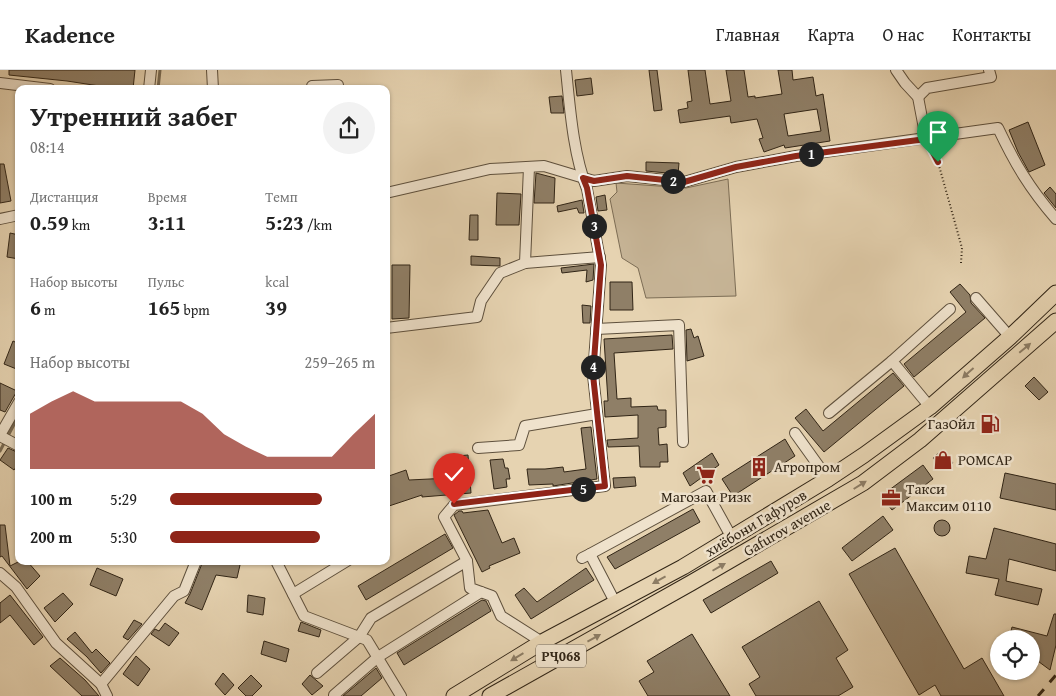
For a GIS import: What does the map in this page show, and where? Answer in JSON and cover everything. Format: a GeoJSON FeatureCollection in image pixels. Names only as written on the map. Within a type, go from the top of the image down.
{"type":"FeatureCollection","features":[{"type":"Feature","properties":{"kind":"highway","name":"хиёбони Гафуров"},"geometry":{"type":"LineString","coordinates":[[454,696],[542,642],[683,567],[828,479],[930,407],[1010,337],[1056,293]]}},
{"type":"Feature","properties":{"kind":"highway","name":"Gafurov avenue"},"geometry":{"type":"LineString","coordinates":[[490,696],[692,583],[863,483],[920,440],[1056,321]]}},
{"type":"Feature","properties":{"kind":"highway"},"geometry":{"type":"LineString","coordinates":[[996,348],[1009,362]]}},
{"type":"Feature","properties":{"kind":"highway"},"geometry":{"type":"LineString","coordinates":[[683,567],[692,583]]}},
{"type":"Feature","properties":{"kind":"street"},"geometry":{"type":"LineString","coordinates":[[149,85],[151,70]]}},
{"type":"Feature","properties":{"kind":"street"},"geometry":{"type":"LineString","coordinates":[[212,70],[213,85]]}},
{"type":"Feature","properties":{"kind":"street"},"geometry":{"type":"LineString","coordinates":[[542,642],[501,616],[492,596],[470,588],[467,561],[444,517],[454,504],[605,486],[593,375],[601,265],[587,188],[583,178],[570,117],[566,70]]}},
{"type":"Feature","properties":{"kind":"street"},"geometry":{"type":"LineString","coordinates":[[896,70],[904,83],[918,97],[926,139]]}},
{"type":"Feature","properties":{"kind":"street"},"geometry":{"type":"LineString","coordinates":[[918,97],[927,88],[991,77],[989,70]]}},
{"type":"Feature","properties":{"kind":"street"},"geometry":{"type":"LineString","coordinates":[[0,84],[15,86]]}},
{"type":"Feature","properties":{"kind":"street"},"geometry":{"type":"LineString","coordinates":[[390,192],[490,169],[544,166],[594,181],[627,176],[684,182],[736,167],[796,156],[998,128],[1014,162],[1037,197],[1056,219]]}},
{"type":"Feature","properties":{"kind":"street"},"geometry":{"type":"LineString","coordinates":[[525,263],[530,167]]}},
{"type":"Feature","properties":{"kind":"street"},"geometry":{"type":"LineString","coordinates":[[0,219],[15,216]]}},
{"type":"Feature","properties":{"kind":"street"},"geometry":{"type":"LineString","coordinates":[[390,328],[477,317],[480,301],[500,274],[525,263],[600,256]]}},
{"type":"Feature","properties":{"kind":"street"},"geometry":{"type":"LineString","coordinates":[[976,298],[1010,337]]}},
{"type":"Feature","properties":{"kind":"street"},"geometry":{"type":"LineString","coordinates":[[829,413],[892,361],[950,309]]}},
{"type":"Feature","properties":{"kind":"street"},"geometry":{"type":"LineString","coordinates":[[596,329],[679,325],[683,442]]}},
{"type":"Feature","properties":{"kind":"street"},"geometry":{"type":"LineString","coordinates":[[892,361],[930,407]]}},
{"type":"Feature","properties":{"kind":"street"},"geometry":{"type":"LineString","coordinates":[[15,409],[0,435],[15,444]]}},
{"type":"Feature","properties":{"kind":"street"},"geometry":{"type":"LineString","coordinates":[[478,448],[519,445],[525,426],[597,414]]}},
{"type":"Feature","properties":{"kind":"street"},"geometry":{"type":"LineString","coordinates":[[795,433],[828,479]]}},
{"type":"Feature","properties":{"kind":"street"},"geometry":{"type":"LineString","coordinates":[[616,604],[586,556],[706,491],[732,538]]}},
{"type":"Feature","properties":{"kind":"street"},"geometry":{"type":"LineString","coordinates":[[317,673],[363,639],[371,618],[467,561]]}},
{"type":"Feature","properties":{"kind":"street"},"geometry":{"type":"LineString","coordinates":[[102,684],[174,596],[184,591],[194,565]]}},
{"type":"Feature","properties":{"kind":"street"},"geometry":{"type":"LineString","coordinates":[[278,565],[304,616],[363,639],[378,657],[401,696]]}},
{"type":"Feature","properties":{"kind":"street"},"geometry":{"type":"LineString","coordinates":[[293,594],[340,565]]}},
{"type":"Feature","properties":{"kind":"street"},"geometry":{"type":"LineString","coordinates":[[0,573],[16,587],[56,643],[102,684],[107,696]]}},
{"type":"Feature","properties":{"kind":"street"},"geometry":{"type":"LineString","coordinates":[[334,695],[378,657],[481,592]]}},
{"type":"Feature","properties":{"kind":"path"},"geometry":{"type":"LineString","coordinates":[[926,139],[938,162],[962,248],[961,263]]}},
{"type":"Feature","properties":{"kind":"shaded area"},"geometry":{"type":"Polygon","coordinates":[[[728,179],[736,296],[646,298],[638,268],[622,258],[610,199],[617,192],[616,183],[686,188],[728,179]]]}},
{"type":"Feature","properties":{"kind":"building"},"geometry":{"type":"Polygon","coordinates":[[[9,70],[135,70],[133,85],[93,85],[9,75],[9,70]]]}},
{"type":"Feature","properties":{"kind":"building"},"geometry":{"type":"Polygon","coordinates":[[[649,70],[657,70],[662,110],[654,111],[649,70]]]}},
{"type":"Feature","properties":{"kind":"building"},"geometry":{"type":"Polygon","coordinates":[[[688,70],[705,70],[710,104],[731,101],[726,70],[744,70],[748,97],[755,96],[755,98],[782,94],[778,70],[792,70],[793,80],[813,77],[816,96],[823,94],[830,141],[785,148],[784,145],[764,152],[759,139],[763,138],[757,119],[731,123],[730,116],[680,123],[678,110],[688,108],[687,102],[692,101],[688,70]],[[817,109],[784,114],[788,136],[821,131],[817,109]]]}},
{"type":"Feature","properties":{"kind":"building"},"geometry":{"type":"Polygon","coordinates":[[[591,78],[593,94],[577,96],[575,80],[591,78]]]}},
{"type":"Feature","properties":{"kind":"building"},"geometry":{"type":"Polygon","coordinates":[[[562,96],[564,113],[551,113],[549,97],[562,96]]]}},
{"type":"Feature","properties":{"kind":"building"},"geometry":{"type":"Polygon","coordinates":[[[1028,122],[1045,165],[1029,172],[1009,130],[1028,122]]]}},
{"type":"Feature","properties":{"kind":"building"},"geometry":{"type":"Polygon","coordinates":[[[646,162],[679,163],[678,174],[646,171],[646,162]]]}},
{"type":"Feature","properties":{"kind":"building"},"geometry":{"type":"Polygon","coordinates":[[[0,164],[4,164],[11,201],[0,203],[0,164]]]}},
{"type":"Feature","properties":{"kind":"building"},"geometry":{"type":"Polygon","coordinates":[[[536,173],[555,178],[554,203],[534,203],[536,173]]]}},
{"type":"Feature","properties":{"kind":"building"},"geometry":{"type":"Polygon","coordinates":[[[1050,187],[1056,194],[1056,208],[1044,193],[1050,187]]]}},
{"type":"Feature","properties":{"kind":"building"},"geometry":{"type":"Polygon","coordinates":[[[497,193],[521,194],[519,225],[496,225],[497,193]]]}},
{"type":"Feature","properties":{"kind":"building"},"geometry":{"type":"Polygon","coordinates":[[[605,195],[607,210],[598,211],[596,197],[605,195]]]}},
{"type":"Feature","properties":{"kind":"building"},"geometry":{"type":"Polygon","coordinates":[[[582,200],[584,213],[579,213],[577,208],[558,212],[557,206],[582,200]]]}},
{"type":"Feature","properties":{"kind":"building"},"geometry":{"type":"Polygon","coordinates":[[[470,215],[478,215],[478,240],[469,240],[470,215]]]}},
{"type":"Feature","properties":{"kind":"building"},"geometry":{"type":"Polygon","coordinates":[[[10,233],[15,234],[15,258],[7,257],[10,233]]]}},
{"type":"Feature","properties":{"kind":"building"},"geometry":{"type":"Polygon","coordinates":[[[471,256],[500,258],[500,266],[471,265],[471,256]]]}},
{"type":"Feature","properties":{"kind":"building"},"geometry":{"type":"Polygon","coordinates":[[[594,264],[593,280],[586,282],[587,270],[562,273],[561,268],[594,264]]]}},
{"type":"Feature","properties":{"kind":"building"},"geometry":{"type":"Polygon","coordinates":[[[392,265],[410,265],[409,318],[392,319],[392,265]]]}},
{"type":"Feature","properties":{"kind":"building"},"geometry":{"type":"Polygon","coordinates":[[[610,282],[632,282],[633,310],[610,310],[610,282]]]}},
{"type":"Feature","properties":{"kind":"building"},"geometry":{"type":"Polygon","coordinates":[[[960,284],[970,295],[971,303],[985,318],[914,377],[904,364],[966,312],[950,292],[960,284]]]}},
{"type":"Feature","properties":{"kind":"building"},"geometry":{"type":"Polygon","coordinates":[[[582,305],[591,306],[590,323],[583,323],[582,305]]]}},
{"type":"Feature","properties":{"kind":"building"},"geometry":{"type":"Polygon","coordinates":[[[691,329],[694,338],[698,336],[704,356],[687,361],[686,330],[691,329]]]}},
{"type":"Feature","properties":{"kind":"building"},"geometry":{"type":"Polygon","coordinates":[[[672,335],[673,349],[614,353],[617,399],[631,398],[631,407],[657,406],[658,410],[666,410],[666,427],[658,428],[659,445],[667,444],[668,462],[660,462],[660,467],[640,467],[639,446],[608,447],[607,440],[638,438],[638,415],[605,417],[604,401],[608,401],[604,339],[672,335]]]}},
{"type":"Feature","properties":{"kind":"building"},"geometry":{"type":"Polygon","coordinates":[[[13,341],[15,342],[15,368],[4,364],[13,341]]]}},
{"type":"Feature","properties":{"kind":"building"},"geometry":{"type":"Polygon","coordinates":[[[893,373],[904,386],[824,452],[795,418],[806,409],[823,431],[893,373]]]}},
{"type":"Feature","properties":{"kind":"building"},"geometry":{"type":"Polygon","coordinates":[[[1034,377],[1048,392],[1039,400],[1025,386],[1034,377]]]}},
{"type":"Feature","properties":{"kind":"building"},"geometry":{"type":"Polygon","coordinates":[[[0,383],[15,390],[15,394],[5,412],[0,410],[0,383]]]}},
{"type":"Feature","properties":{"kind":"building"},"geometry":{"type":"Polygon","coordinates":[[[591,427],[597,479],[553,486],[553,484],[529,485],[527,469],[563,467],[564,472],[586,469],[581,428],[591,427]]]}},
{"type":"Feature","properties":{"kind":"building","name":"Агропром"},"geometry":{"type":"Polygon","coordinates":[[[785,439],[795,456],[733,496],[722,479],[785,439]]]}},
{"type":"Feature","properties":{"kind":"building"},"geometry":{"type":"Polygon","coordinates":[[[8,448],[15,451],[14,470],[0,460],[8,448]]]}},
{"type":"Feature","properties":{"kind":"building","name":"РОМСАР"},"geometry":{"type":"Polygon","coordinates":[[[942,450],[953,463],[945,471],[933,458],[942,450]]]}},
{"type":"Feature","properties":{"kind":"building"},"geometry":{"type":"Polygon","coordinates":[[[712,453],[719,465],[690,486],[683,473],[712,453]]]}},
{"type":"Feature","properties":{"kind":"building"},"geometry":{"type":"Polygon","coordinates":[[[468,455],[471,493],[422,497],[422,495],[390,506],[390,476],[406,470],[409,480],[450,478],[449,468],[458,467],[458,456],[468,455]]]}},
{"type":"Feature","properties":{"kind":"building"},"geometry":{"type":"Polygon","coordinates":[[[503,459],[505,468],[508,468],[510,479],[506,479],[507,487],[494,489],[490,460],[503,459]]]}},
{"type":"Feature","properties":{"kind":"building"},"geometry":{"type":"Polygon","coordinates":[[[923,465],[933,479],[892,510],[881,496],[923,465]]]}},
{"type":"Feature","properties":{"kind":"building"},"geometry":{"type":"Polygon","coordinates":[[[1005,473],[1056,484],[1056,510],[1000,498],[1005,473]]]}},
{"type":"Feature","properties":{"kind":"building"},"geometry":{"type":"Polygon","coordinates":[[[635,477],[636,486],[614,488],[613,478],[635,477]]]}},
{"type":"Feature","properties":{"kind":"building"},"geometry":{"type":"Polygon","coordinates":[[[693,509],[700,522],[615,569],[607,557],[693,509]]]}},
{"type":"Feature","properties":{"kind":"building"},"geometry":{"type":"Polygon","coordinates":[[[488,510],[502,543],[514,538],[520,553],[489,566],[490,568],[482,572],[454,515],[459,511],[463,513],[488,510]]]}},
{"type":"Feature","properties":{"kind":"building"},"geometry":{"type":"Polygon","coordinates":[[[883,516],[893,530],[852,561],[842,548],[883,516]]]}},
{"type":"Feature","properties":{"kind":"building"},"geometry":{"type":"Polygon","coordinates":[[[942,520],[948,522],[950,528],[948,534],[942,536],[936,534],[934,528],[936,522],[942,520]]]}},
{"type":"Feature","properties":{"kind":"building"},"geometry":{"type":"Polygon","coordinates":[[[0,525],[5,525],[10,566],[15,564],[30,565],[40,576],[27,589],[2,556],[0,557],[0,525]]]}},
{"type":"Feature","properties":{"kind":"building"},"geometry":{"type":"Polygon","coordinates":[[[994,528],[1056,544],[1056,571],[1009,559],[1006,581],[1042,589],[1038,605],[995,595],[999,579],[966,573],[969,556],[986,559],[994,528]]]}},
{"type":"Feature","properties":{"kind":"building"},"geometry":{"type":"Polygon","coordinates":[[[445,534],[453,548],[366,600],[358,586],[445,534]]]}},
{"type":"Feature","properties":{"kind":"building"},"geometry":{"type":"Polygon","coordinates":[[[895,548],[964,669],[982,658],[990,672],[990,680],[995,680],[1004,696],[941,696],[935,685],[919,695],[849,574],[895,548]]]}},
{"type":"Feature","properties":{"kind":"building"},"geometry":{"type":"Polygon","coordinates":[[[771,561],[778,573],[711,613],[703,600],[771,561]]]}},
{"type":"Feature","properties":{"kind":"building"},"geometry":{"type":"Polygon","coordinates":[[[201,565],[240,565],[237,578],[216,575],[202,610],[185,603],[201,565]]]}},
{"type":"Feature","properties":{"kind":"building"},"geometry":{"type":"Polygon","coordinates":[[[97,568],[123,579],[116,596],[90,585],[97,568]]]}},
{"type":"Feature","properties":{"kind":"building"},"geometry":{"type":"Polygon","coordinates":[[[586,568],[594,580],[531,619],[515,595],[524,588],[537,602],[586,568]]]}},
{"type":"Feature","properties":{"kind":"building"},"geometry":{"type":"Polygon","coordinates":[[[63,593],[73,604],[55,622],[44,608],[63,593]]]}},
{"type":"Feature","properties":{"kind":"building"},"geometry":{"type":"Polygon","coordinates":[[[10,595],[43,637],[34,645],[10,615],[0,623],[0,603],[10,595]]]}},
{"type":"Feature","properties":{"kind":"building"},"geometry":{"type":"Polygon","coordinates":[[[248,595],[265,598],[263,615],[247,612],[248,595]]]}},
{"type":"Feature","properties":{"kind":"building"},"geometry":{"type":"Polygon","coordinates":[[[482,600],[486,601],[491,611],[404,665],[397,653],[482,600]]]}},
{"type":"Feature","properties":{"kind":"building"},"geometry":{"type":"Polygon","coordinates":[[[819,601],[848,650],[836,658],[853,687],[838,696],[756,696],[749,684],[760,677],[742,647],[819,601]]]}},
{"type":"Feature","properties":{"kind":"building"},"geometry":{"type":"Polygon","coordinates":[[[1054,614],[1056,614],[1056,645],[1050,670],[1040,663],[1040,634],[1047,636],[1054,614]]]}},
{"type":"Feature","properties":{"kind":"building"},"geometry":{"type":"Polygon","coordinates":[[[134,620],[142,624],[128,640],[123,637],[134,620]]]}},
{"type":"Feature","properties":{"kind":"building"},"geometry":{"type":"Polygon","coordinates":[[[301,622],[321,630],[319,637],[298,631],[301,622]]]}},
{"type":"Feature","properties":{"kind":"building"},"geometry":{"type":"Polygon","coordinates":[[[165,623],[179,633],[169,646],[151,634],[155,629],[159,631],[165,623]]]}},
{"type":"Feature","properties":{"kind":"building"},"geometry":{"type":"Polygon","coordinates":[[[1012,627],[1024,630],[1011,630],[1012,627]]]}},
{"type":"Feature","properties":{"kind":"building"},"geometry":{"type":"Polygon","coordinates":[[[75,632],[92,653],[96,649],[110,663],[101,673],[67,639],[75,632]]]}},
{"type":"Feature","properties":{"kind":"building"},"geometry":{"type":"Polygon","coordinates":[[[692,634],[730,696],[648,696],[639,681],[654,672],[647,661],[692,634]]]}},
{"type":"Feature","properties":{"kind":"building"},"geometry":{"type":"Polygon","coordinates":[[[264,641],[289,649],[286,662],[261,654],[264,641]]]}},
{"type":"Feature","properties":{"kind":"building"},"geometry":{"type":"Polygon","coordinates":[[[136,656],[150,669],[138,686],[123,674],[136,656]]]}},
{"type":"Feature","properties":{"kind":"building"},"geometry":{"type":"Polygon","coordinates":[[[60,658],[85,680],[99,696],[82,696],[50,666],[60,658]]]}},
{"type":"Feature","properties":{"kind":"building"},"geometry":{"type":"Polygon","coordinates":[[[376,668],[382,678],[361,696],[343,696],[376,668]]]}},
{"type":"Feature","properties":{"kind":"building"},"geometry":{"type":"Polygon","coordinates":[[[223,673],[234,685],[225,695],[215,684],[223,673]]]}},
{"type":"Feature","properties":{"kind":"building"},"geometry":{"type":"Polygon","coordinates":[[[251,675],[262,686],[252,696],[246,696],[238,688],[251,675]]]}},
{"type":"Feature","properties":{"kind":"building"},"geometry":{"type":"Polygon","coordinates":[[[310,675],[323,686],[312,695],[302,684],[310,675]]]}},
{"type":"Feature","properties":{"kind":"waterway"},"geometry":{"type":"LineString","coordinates":[[158,85],[160,70]]}},
{"type":"Feature","properties":{"kind":"waterway"},"geometry":{"type":"LineString","coordinates":[[0,451],[15,423]]}},
{"type":"Feature","properties":{"kind":"railway"},"geometry":{"type":"LineString","coordinates":[[1038,696],[1056,675]]}},
{"type":"Feature","properties":{"kind":"place","name":"ГазОйл"},"geometry":{"type":"Point","coordinates":[990,424]}},
{"type":"Feature","properties":{"kind":"place","name":"РОМСАР"},"geometry":{"type":"Point","coordinates":[943,460]}},
{"type":"Feature","properties":{"kind":"place","name":"Агропром"},"geometry":{"type":"Point","coordinates":[759,467]}},
{"type":"Feature","properties":{"kind":"place","name":"Магозаи Ризк"},"geometry":{"type":"Point","coordinates":[706,475]}},
{"type":"Feature","properties":{"kind":"place","name":"Такси Максим 0110"},"geometry":{"type":"Point","coordinates":[891,498]}},
{"type":"Feature","properties":{"kind":"route"},"geometry":{"type":"LineString","coordinates":[[454,504],[605,486],[593,375],[601,265],[587,188],[583,178],[594,181],[627,176],[684,182],[736,167],[796,156],[926,139],[938,162]]}}]}
